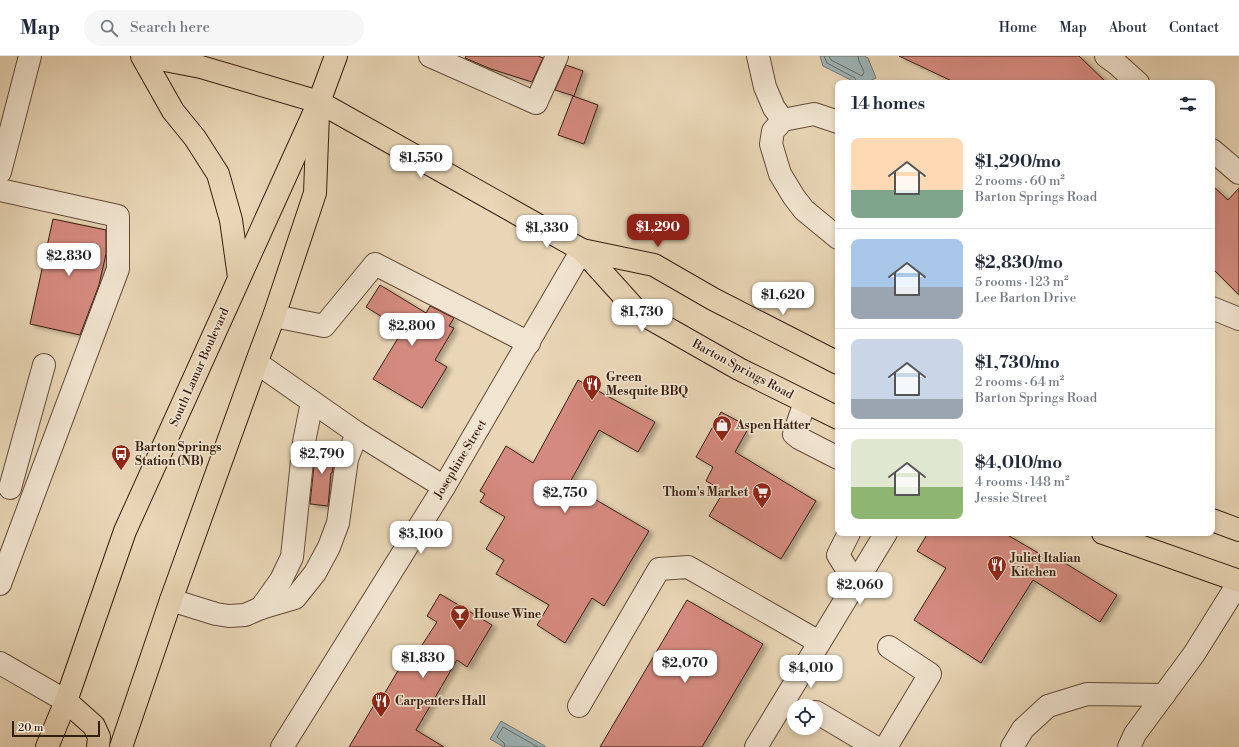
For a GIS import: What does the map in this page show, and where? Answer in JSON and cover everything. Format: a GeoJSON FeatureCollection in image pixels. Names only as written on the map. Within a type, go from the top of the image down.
{"type":"FeatureCollection","features":[{"type":"Feature","properties":{"kind":"main road","name":"Barton Springs Road"},"geometry":{"type":"LineString","coordinates":[[143,56],[201,67],[319,102],[582,250],[654,265],[713,299],[835,361]]}},
{"type":"Feature","properties":{"kind":"main road"},"geometry":{"type":"LineString","coordinates":[[143,56],[173,110],[195,138],[218,174],[231,220],[239,277]]}},
{"type":"Feature","properties":{"kind":"main road","name":"South Lamar Boulevard"},"geometry":{"type":"LineString","coordinates":[[47,747],[66,701],[125,531],[319,102],[336,56]]}},
{"type":"Feature","properties":{"kind":"main road","name":"South Lamar Boulevard"},"geometry":{"type":"LineString","coordinates":[[125,745],[171,600],[274,316],[315,194],[319,102]]}},
{"type":"Feature","properties":{"kind":"main road","name":"Barton Springs Road"},"geometry":{"type":"LineString","coordinates":[[582,250],[637,311],[739,369],[835,417]]}},
{"type":"Feature","properties":{"kind":"main road"},"geometry":{"type":"LineString","coordinates":[[1215,521],[1239,530]]}},
{"type":"Feature","properties":{"kind":"main road"},"geometry":{"type":"LineString","coordinates":[[1111,536],[1239,581]]}},
{"type":"Feature","properties":{"kind":"main road"},"geometry":{"type":"LineString","coordinates":[[66,701],[94,726],[99,737],[98,747]]}},
{"type":"Feature","properties":{"kind":"street"},"geometry":{"type":"LineString","coordinates":[[0,172],[30,56]]}},
{"type":"Feature","properties":{"kind":"street"},"geometry":{"type":"LineString","coordinates":[[430,56],[536,103],[557,56]]}},
{"type":"Feature","properties":{"kind":"street"},"geometry":{"type":"LineString","coordinates":[[758,56],[765,87],[774,108],[783,120]]}},
{"type":"Feature","properties":{"kind":"street"},"geometry":{"type":"LineString","coordinates":[[1106,56],[1135,80]]}},
{"type":"Feature","properties":{"kind":"street"},"geometry":{"type":"LineString","coordinates":[[835,121],[814,114],[783,120],[773,131],[771,144],[780,174],[804,210],[835,236]]}},
{"type":"Feature","properties":{"kind":"street"},"geometry":{"type":"LineString","coordinates":[[1215,153],[1239,173]]}},
{"type":"Feature","properties":{"kind":"street"},"geometry":{"type":"LineString","coordinates":[[0,190],[118,216],[118,269],[0,584]]}},
{"type":"Feature","properties":{"kind":"street","name":"Josephine Street"},"geometry":{"type":"LineString","coordinates":[[282,747],[444,487],[582,250]]}},
{"type":"Feature","properties":{"kind":"street"},"geometry":{"type":"LineString","coordinates":[[274,316],[324,326],[375,264],[529,343]]}},
{"type":"Feature","properties":{"kind":"street"},"geometry":{"type":"LineString","coordinates":[[1215,309],[1239,319]]}},
{"type":"Feature","properties":{"kind":"street"},"geometry":{"type":"LineString","coordinates":[[257,363],[357,433],[444,487]]}},
{"type":"Feature","properties":{"kind":"street"},"geometry":{"type":"LineString","coordinates":[[34,496],[5,486],[44,364]]}},
{"type":"Feature","properties":{"kind":"street"},"geometry":{"type":"LineString","coordinates":[[261,608],[281,580],[292,557],[304,442],[312,402]]}},
{"type":"Feature","properties":{"kind":"street"},"geometry":{"type":"LineString","coordinates":[[805,402],[794,434],[835,456]]}},
{"type":"Feature","properties":{"kind":"street"},"geometry":{"type":"LineString","coordinates":[[171,600],[216,614],[229,616],[245,615],[261,608],[295,598],[315,573],[329,547],[338,523],[347,460],[357,433]]}},
{"type":"Feature","properties":{"kind":"street"},"geometry":{"type":"LineString","coordinates":[[848,536],[838,555],[855,582]]}},
{"type":"Feature","properties":{"kind":"street"},"geometry":{"type":"LineString","coordinates":[[756,747],[884,536]]}},
{"type":"Feature","properties":{"kind":"street"},"geometry":{"type":"LineString","coordinates":[[579,706],[659,569],[688,567],[819,642]]}},
{"type":"Feature","properties":{"kind":"street"},"geometry":{"type":"LineString","coordinates":[[1129,747],[1135,734],[1194,654],[1239,581]]}},
{"type":"Feature","properties":{"kind":"street"},"geometry":{"type":"LineString","coordinates":[[886,747],[930,674],[889,647]]}},
{"type":"Feature","properties":{"kind":"street"},"geometry":{"type":"LineString","coordinates":[[0,663],[66,701]]}},
{"type":"Feature","properties":{"kind":"street"},"geometry":{"type":"LineString","coordinates":[[1012,747],[1023,729],[1048,706],[1087,694],[1164,695]]}},
{"type":"Feature","properties":{"kind":"street"},"geometry":{"type":"LineString","coordinates":[[787,696],[792,699]]}},
{"type":"Feature","properties":{"kind":"street"},"geometry":{"type":"LineString","coordinates":[[823,716],[874,747]]}},
{"type":"Feature","properties":{"kind":"water"},"geometry":{"type":"Polygon","coordinates":[[[820,56],[864,56],[868,58],[876,78],[872,80],[851,80],[823,66],[820,56]]]}},
{"type":"Feature","properties":{"kind":"water"},"geometry":{"type":"Polygon","coordinates":[[[501,721],[545,747],[504,747],[490,739],[501,721]]]}},
{"type":"Feature","properties":{"kind":"building"},"geometry":{"type":"Polygon","coordinates":[[[466,56],[538,56],[543,58],[532,82],[491,69],[465,58],[466,56]]]}},
{"type":"Feature","properties":{"kind":"building"},"geometry":{"type":"Polygon","coordinates":[[[899,56],[1079,56],[1104,80],[950,80],[899,56]]]}},
{"type":"Feature","properties":{"kind":"building"},"geometry":{"type":"Polygon","coordinates":[[[566,65],[583,71],[574,96],[555,90],[566,65]]]}},
{"type":"Feature","properties":{"kind":"building"},"geometry":{"type":"Polygon","coordinates":[[[573,96],[598,105],[584,144],[558,135],[573,96]]]}},
{"type":"Feature","properties":{"kind":"building"},"geometry":{"type":"Polygon","coordinates":[[[1215,188],[1228,200],[1239,188],[1239,295],[1215,271],[1215,188]]]}},
{"type":"Feature","properties":{"kind":"building"},"geometry":{"type":"Polygon","coordinates":[[[53,219],[106,230],[106,254],[99,285],[80,335],[30,324],[53,219]]]}},
{"type":"Feature","properties":{"kind":"building"},"geometry":{"type":"Polygon","coordinates":[[[380,285],[426,313],[430,306],[454,318],[449,326],[454,328],[435,360],[447,367],[422,408],[373,379],[403,330],[366,307],[380,285]]]}},
{"type":"Feature","properties":{"kind":"building"},"geometry":{"type":"Polygon","coordinates":[[[578,380],[655,422],[638,452],[599,430],[569,484],[649,531],[604,606],[592,598],[565,643],[537,625],[549,605],[496,574],[504,560],[486,549],[505,517],[480,502],[485,494],[480,491],[506,446],[533,463],[578,380]]]}},
{"type":"Feature","properties":{"kind":"building","name":"Thom's Market"},"geometry":{"type":"Polygon","coordinates":[[[721,412],[749,427],[735,452],[816,501],[781,559],[709,516],[724,491],[706,481],[713,467],[696,457],[721,412]]]}},
{"type":"Feature","properties":{"kind":"building"},"geometry":{"type":"Polygon","coordinates":[[[316,446],[338,448],[331,473],[328,506],[310,504],[316,446]]]}},
{"type":"Feature","properties":{"kind":"building"},"geometry":{"type":"Polygon","coordinates":[[[926,536],[1009,536],[1052,561],[1055,557],[1117,595],[1100,622],[1033,580],[981,663],[914,620],[946,568],[917,551],[926,536]]]}},
{"type":"Feature","properties":{"kind":"building"},"geometry":{"type":"Polygon","coordinates":[[[440,594],[492,625],[467,667],[457,660],[416,730],[444,747],[349,747],[374,705],[377,706],[405,659],[411,662],[437,622],[427,616],[440,594]]]}},
{"type":"Feature","properties":{"kind":"building"},"geometry":{"type":"Polygon","coordinates":[[[687,600],[763,644],[702,747],[600,747],[687,600]]]}},
{"type":"Feature","properties":{"kind":"place","name":"Green Mesquite BBQ"},"geometry":{"type":"Point","coordinates":[592,401]}},
{"type":"Feature","properties":{"kind":"place","name":"Aspen Hatter"},"geometry":{"type":"Point","coordinates":[722,442]}},
{"type":"Feature","properties":{"kind":"place","name":"Barton Springs Station (NB)"},"geometry":{"type":"Point","coordinates":[121,471]}},
{"type":"Feature","properties":{"kind":"place","name":"Thom's Market"},"geometry":{"type":"Point","coordinates":[762,509]}},
{"type":"Feature","properties":{"kind":"place","name":"Juliet Italian Kitchen"},"geometry":{"type":"Point","coordinates":[997,582]}},
{"type":"Feature","properties":{"kind":"place","name":"House Wine"},"geometry":{"type":"Point","coordinates":[460,631]}},
{"type":"Feature","properties":{"kind":"place","name":"Carpenters Hall"},"geometry":{"type":"Point","coordinates":[381,718]}}]}
